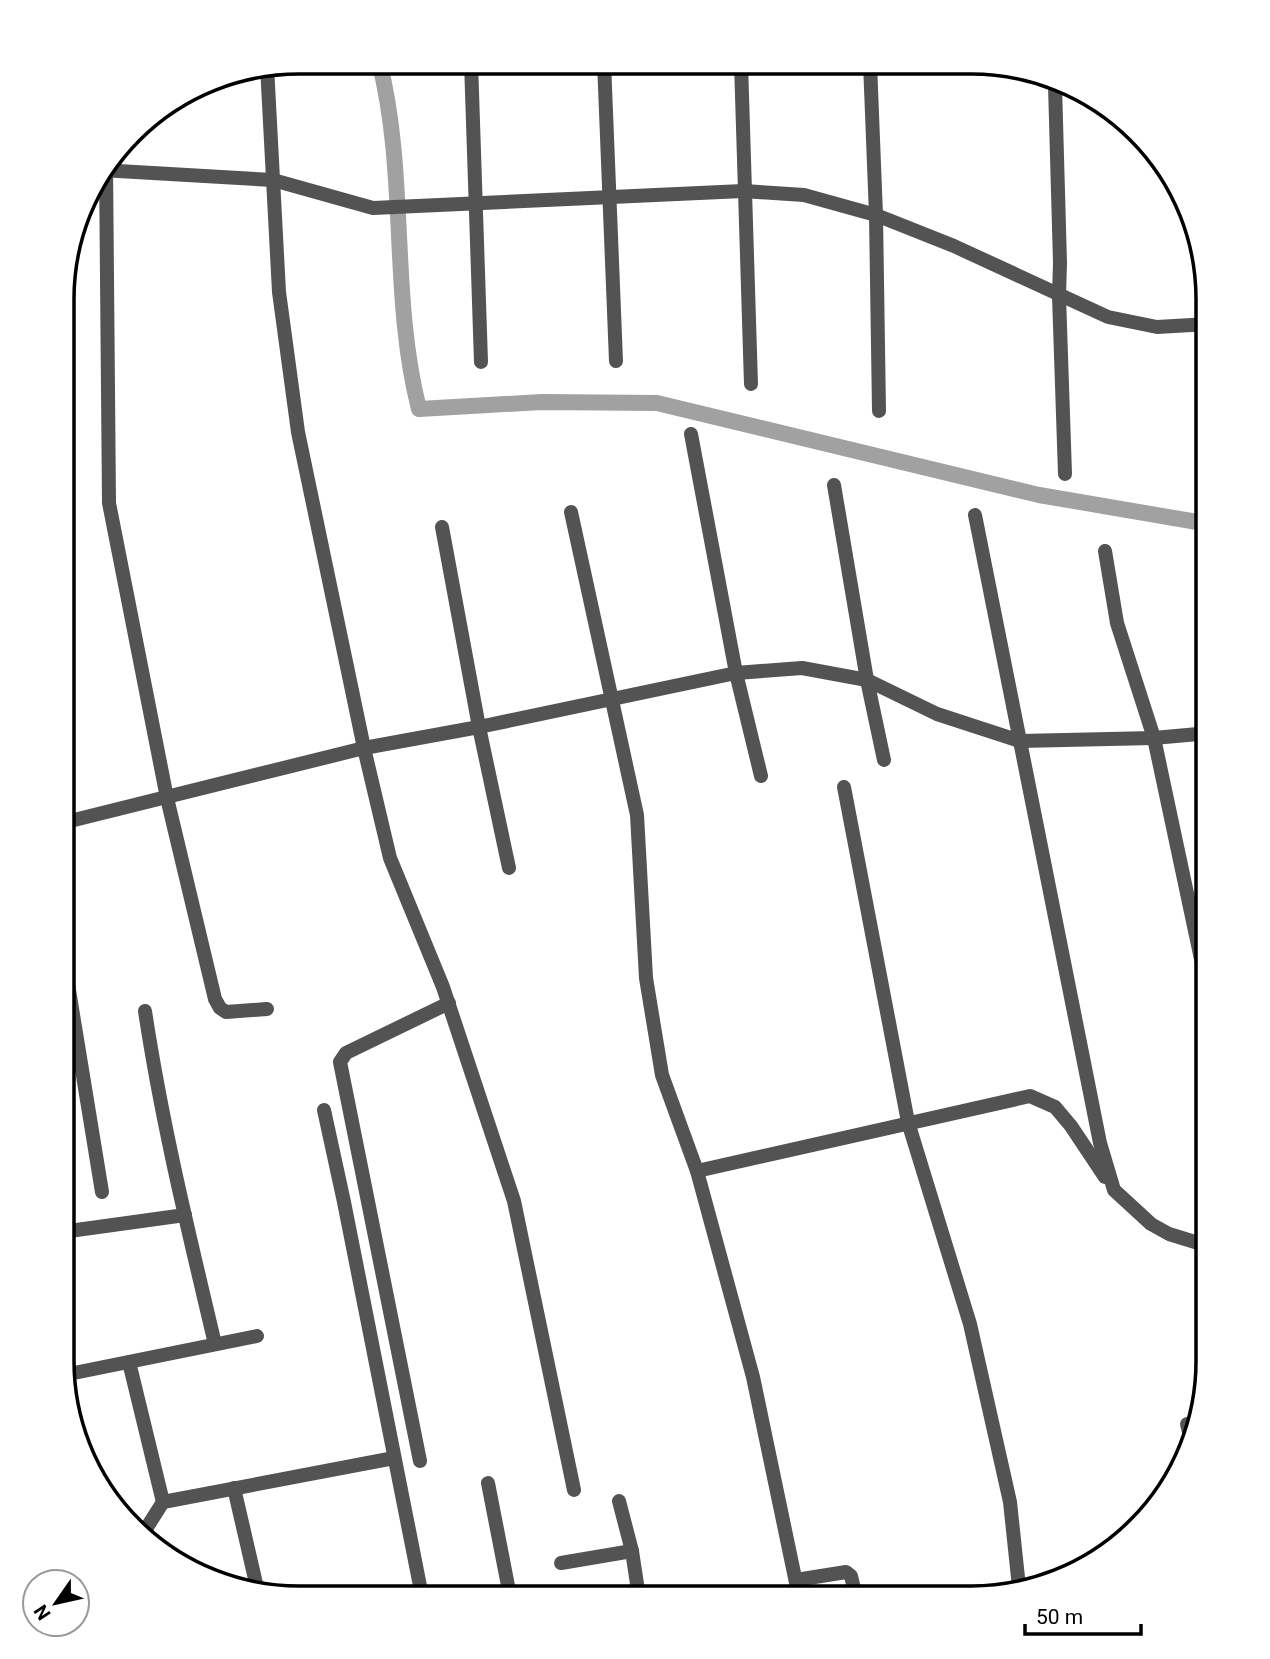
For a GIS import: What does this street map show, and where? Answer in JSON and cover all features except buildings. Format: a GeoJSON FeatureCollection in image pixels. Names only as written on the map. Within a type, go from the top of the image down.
{"type":"FeatureCollection","features":[{"type":"Feature","properties":{"kind":"street"},"geometry":{"type":"LineString","coordinates":[[472,74],[481,362]]}},
{"type":"Feature","properties":{"kind":"street"},"geometry":{"type":"LineString","coordinates":[[604,74],[616,361]]}},
{"type":"Feature","properties":{"kind":"street"},"geometry":{"type":"LineString","coordinates":[[741,74],[751,384]]}},
{"type":"Feature","properties":{"kind":"street"},"geometry":{"type":"LineString","coordinates":[[870,74],[879,411]]}},
{"type":"Feature","properties":{"kind":"street"},"geometry":{"type":"LineString","coordinates":[[267,75],[279,292],[298,432],[365,748],[390,858],[449,1003],[514,1200],[574,1490]]}},
{"type":"Feature","properties":{"kind":"street"},"geometry":{"type":"LineString","coordinates":[[1055,90],[1065,474]]}},
{"type":"Feature","properties":{"kind":"street"},"geometry":{"type":"LineString","coordinates":[[114,169],[273,180],[373,208],[743,191],[804,195],[876,215],[954,246],[1108,317],[1157,327],[1196,325]]}},
{"type":"Feature","properties":{"kind":"street"},"geometry":{"type":"LineString","coordinates":[[104,186],[109,503],[167,798],[215,999],[226,1012],[267,1009]]}},
{"type":"Feature","properties":{"kind":"street"},"geometry":{"type":"LineString","coordinates":[[691,434],[736,673],[761,776]]}},
{"type":"Feature","properties":{"kind":"street"},"geometry":{"type":"LineString","coordinates":[[834,485],[867,680],[884,760]]}},
{"type":"Feature","properties":{"kind":"street"},"geometry":{"type":"LineString","coordinates":[[571,512],[637,815],[646,970],[663,1075],[696,1171],[753,1377],[797,1586]]}},
{"type":"Feature","properties":{"kind":"street"},"geometry":{"type":"LineString","coordinates":[[975,515],[1100,1143],[1114,1189]]}},
{"type":"Feature","properties":{"kind":"street"},"geometry":{"type":"LineString","coordinates":[[442,527],[479,727],[509,867]]}},
{"type":"Feature","properties":{"kind":"street"},"geometry":{"type":"LineString","coordinates":[[1105,551],[1118,623],[1154,738],[1196,936]]}},
{"type":"Feature","properties":{"kind":"street"},"geometry":{"type":"LineString","coordinates":[[74,820],[365,748],[736,673],[802,668],[867,680],[937,714],[1020,741],[1154,738],[1196,734]]}},
{"type":"Feature","properties":{"kind":"street"},"geometry":{"type":"LineString","coordinates":[[844,787],[908,1122],[970,1324],[1010,1502],[1018,1580]]}},
{"type":"Feature","properties":{"kind":"street"},"geometry":{"type":"LineString","coordinates":[[420,1461],[340,1062],[346,1053],[449,1003]]}},
{"type":"Feature","properties":{"kind":"street"},"geometry":{"type":"LineString","coordinates":[[145,1011],[153,1063],[215,1344]]}},
{"type":"Feature","properties":{"kind":"street"},"geometry":{"type":"LineString","coordinates":[[74,1021],[102,1192]]}},
{"type":"Feature","properties":{"kind":"street"},"geometry":{"type":"LineString","coordinates":[[696,1171],[1030,1096],[1055,1107],[1114,1189],[1151,1224],[1169,1234],[1196,1242]]}},
{"type":"Feature","properties":{"kind":"street"},"geometry":{"type":"LineString","coordinates":[[324,1110],[420,1586]]}},
{"type":"Feature","properties":{"kind":"street"},"geometry":{"type":"LineString","coordinates":[[74,1231],[185,1215]]}},
{"type":"Feature","properties":{"kind":"street"},"geometry":{"type":"LineString","coordinates":[[74,1373],[257,1336]]}},
{"type":"Feature","properties":{"kind":"street"},"geometry":{"type":"LineString","coordinates":[[129,1362],[163,1502],[147,1527]]}},
{"type":"Feature","properties":{"kind":"street"},"geometry":{"type":"LineString","coordinates":[[163,1502],[394,1458]]}},
{"type":"Feature","properties":{"kind":"street"},"geometry":{"type":"LineString","coordinates":[[488,1483],[508,1586]]}},
{"type":"Feature","properties":{"kind":"street"},"geometry":{"type":"LineString","coordinates":[[234,1488],[256,1581]]}},
{"type":"Feature","properties":{"kind":"street"},"geometry":{"type":"LineString","coordinates":[[619,1501],[632,1551],[637,1586]]}},
{"type":"Feature","properties":{"kind":"street"},"geometry":{"type":"LineString","coordinates":[[561,1563],[632,1551]]}},
{"type":"Feature","properties":{"kind":"street"},"geometry":{"type":"LineString","coordinates":[[796,1580],[846,1572],[851,1576],[853,1586]]}},
{"type":"Feature","properties":{"kind":"waterway"},"geometry":{"type":"LineString","coordinates":[[382,74],[393,148],[405,323],[419,409],[542,402],[657,403],[1039,495],[1196,522]]}}]}
